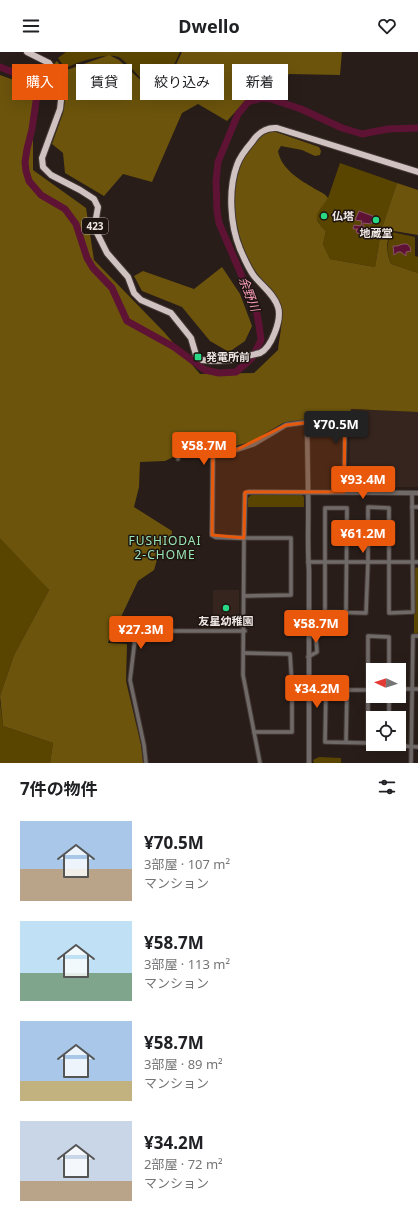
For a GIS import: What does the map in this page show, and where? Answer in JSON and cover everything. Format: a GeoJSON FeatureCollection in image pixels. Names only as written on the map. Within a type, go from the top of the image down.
{"type":"FeatureCollection","features":[{"type":"Feature","properties":{"kind":"highway","name":"423"},"geometry":{"type":"LineString","coordinates":[[27,52],[49,64],[58,78],[62,91],[60,109],[42,158],[45,170],[51,175],[94,199],[98,207],[95,224],[97,233],[107,252],[128,277],[134,293],[141,300],[171,313],[191,338],[194,351],[198,358],[202,360],[231,360],[260,353],[268,345],[278,325],[278,308],[272,296],[255,276],[239,248],[233,222],[231,194],[237,164],[256,136],[264,129],[277,128],[418,172]]}},
{"type":"Feature","properties":{"kind":"street"},"geometry":{"type":"LineString","coordinates":[[178,460],[179,444],[186,436],[198,435],[236,450],[254,444],[286,425],[337,419],[345,424],[344,492]]}},
{"type":"Feature","properties":{"kind":"street"},"geometry":{"type":"LineString","coordinates":[[307,422],[309,763]]}},
{"type":"Feature","properties":{"kind":"street"},"geometry":{"type":"LineString","coordinates":[[213,441],[212,535],[216,537],[291,538],[291,596],[244,596]]}},
{"type":"Feature","properties":{"kind":"street"},"geometry":{"type":"LineString","coordinates":[[260,763],[243,675],[245,494],[248,492],[308,491],[418,493]]}},
{"type":"Feature","properties":{"kind":"street"},"geometry":{"type":"LineString","coordinates":[[346,612],[347,508],[325,508],[325,612],[366,613],[368,507],[389,508],[389,613],[412,612],[412,493]]}},
{"type":"Feature","properties":{"kind":"street"},"geometry":{"type":"LineString","coordinates":[[412,507],[418,507]]}},
{"type":"Feature","properties":{"kind":"street"},"geometry":{"type":"LineString","coordinates":[[308,562],[418,562]]}},
{"type":"Feature","properties":{"kind":"street"},"geometry":{"type":"LineString","coordinates":[[146,763],[144,745],[130,680],[136,631],[244,630]]}},
{"type":"Feature","properties":{"kind":"street"},"geometry":{"type":"LineString","coordinates":[[308,632],[316,638],[317,652],[308,657]]}},
{"type":"Feature","properties":{"kind":"street"},"geometry":{"type":"LineString","coordinates":[[368,663],[368,636],[389,637],[389,663]]}},
{"type":"Feature","properties":{"kind":"street"},"geometry":{"type":"LineString","coordinates":[[411,763],[413,636],[418,636]]}},
{"type":"Feature","properties":{"kind":"street"},"geometry":{"type":"LineString","coordinates":[[244,653],[290,654],[292,685],[292,732],[254,732]]}},
{"type":"Feature","properties":{"kind":"street"},"geometry":{"type":"LineString","coordinates":[[326,689],[325,742],[368,743],[368,703]]}},
{"type":"Feature","properties":{"kind":"street"},"geometry":{"type":"LineString","coordinates":[[406,689],[418,689]]}},
{"type":"Feature","properties":{"kind":"street"},"geometry":{"type":"LineString","coordinates":[[308,690],[366,690]]}},
{"type":"Feature","properties":{"kind":"street"},"geometry":{"type":"LineString","coordinates":[[346,742],[347,690]]}},
{"type":"Feature","properties":{"kind":"street"},"geometry":{"type":"LineString","coordinates":[[406,746],[418,747]]}},
{"type":"Feature","properties":{"kind":"highlighted area"},"geometry":{"type":"Polygon","coordinates":[[[337,419],[345,424],[344,492],[245,492],[244,538],[212,535],[213,441],[236,450],[286,425],[337,419]]]}},
{"type":"Feature","properties":{"kind":"shaded area"},"geometry":{"type":"Polygon","coordinates":[[[66,52],[180,52],[174,64],[140,64],[140,78],[132,69],[132,64],[127,64],[119,57],[99,57],[68,67],[68,64],[62,64],[58,58],[66,52]]]}},
{"type":"Feature","properties":{"kind":"shaded area"},"geometry":{"type":"Polygon","coordinates":[[[182,52],[342,52],[340,75],[289,74],[288,76],[288,64],[232,64],[232,100],[246,100],[227,121],[198,104],[182,113],[152,182],[123,174],[104,196],[65,173],[63,153],[52,144],[63,113],[65,100],[68,100],[68,70],[76,67],[76,100],[132,100],[132,72],[140,80],[140,100],[224,100],[224,64],[176,64],[182,52]]]}},
{"type":"Feature","properties":{"kind":"shaded area"},"geometry":{"type":"Polygon","coordinates":[[[109,55],[123,64],[84,64],[109,55]]]}},
{"type":"Feature","properties":{"kind":"shaded area"},"geometry":{"type":"Polygon","coordinates":[[[0,75],[12,79],[12,100],[33,100],[33,170],[86,208],[94,260],[164,332],[200,374],[254,373],[278,350],[282,322],[280,309],[248,257],[242,244],[235,214],[235,184],[238,170],[244,158],[262,135],[270,130],[319,147],[321,151],[320,155],[315,156],[302,150],[281,146],[278,151],[286,168],[301,180],[325,194],[328,198],[317,214],[317,217],[321,226],[326,231],[323,244],[330,259],[375,267],[381,231],[397,183],[418,190],[418,235],[394,231],[389,238],[387,247],[391,264],[418,273],[418,412],[351,409],[350,416],[283,423],[251,442],[235,446],[198,432],[185,433],[174,444],[175,456],[165,461],[140,462],[139,487],[134,507],[172,531],[171,543],[161,546],[154,570],[138,581],[121,617],[122,622],[115,621],[108,643],[127,644],[126,681],[141,745],[143,763],[50,763],[53,743],[3,726],[0,696],[14,655],[49,590],[0,538],[0,75]]]}},
{"type":"Feature","properties":{"kind":"shaded area"},"geometry":{"type":"Polygon","coordinates":[[[340,163],[397,183],[381,231],[375,267],[330,259],[323,244],[326,231],[320,225],[316,217],[318,211],[328,198],[340,163]]]}},
{"type":"Feature","properties":{"kind":"shaded area"},"geometry":{"type":"Polygon","coordinates":[[[359,211],[373,216],[371,224],[363,223],[363,227],[370,228],[369,235],[357,233],[356,231],[358,229],[353,229],[354,225],[361,226],[362,221],[355,220],[359,211]]]}},
{"type":"Feature","properties":{"kind":"shaded area"},"geometry":{"type":"Polygon","coordinates":[[[392,232],[415,237],[415,256],[418,257],[418,273],[391,264],[388,248],[392,232]]]}},
{"type":"Feature","properties":{"kind":"shaded area"},"geometry":{"type":"Polygon","coordinates":[[[407,244],[411,251],[406,252],[406,256],[401,252],[394,255],[393,246],[407,244]]]}},
{"type":"Feature","properties":{"kind":"shaded area"},"geometry":{"type":"Polygon","coordinates":[[[222,267],[240,294],[252,326],[245,341],[229,352],[210,341],[182,307],[142,291],[134,276],[143,271],[194,289],[222,267]]]}},
{"type":"Feature","properties":{"kind":"shaded area"},"geometry":{"type":"Polygon","coordinates":[[[351,409],[418,412],[418,487],[349,487],[351,409]]]}},
{"type":"Feature","properties":{"kind":"shaded area"},"geometry":{"type":"Polygon","coordinates":[[[251,495],[302,495],[304,497],[304,507],[248,507],[248,498],[251,495]]]}},
{"type":"Feature","properties":{"kind":"shaded area"},"geometry":{"type":"Polygon","coordinates":[[[0,535],[49,590],[14,655],[0,696],[0,535]]]}},
{"type":"Feature","properties":{"kind":"shaded area"},"geometry":{"type":"Polygon","coordinates":[[[418,567],[418,634],[414,634],[414,569],[418,567]]]}},
{"type":"Feature","properties":{"kind":"shaded area","name":"友星幼稚園"},"geometry":{"type":"Polygon","coordinates":[[[213,590],[239,590],[239,626],[213,627],[213,590]]]}},
{"type":"Feature","properties":{"kind":"shaded area"},"geometry":{"type":"Polygon","coordinates":[[[0,702],[3,726],[53,743],[50,763],[0,763],[0,702]]]}},
{"type":"Feature","properties":{"kind":"shaded area"},"geometry":{"type":"Polygon","coordinates":[[[319,757],[341,758],[341,763],[314,763],[313,760],[319,757]]]}},
{"type":"Feature","properties":{"kind":"waterway","name":"余野川"},"geometry":{"type":"LineString","coordinates":[[0,67],[32,80],[37,86],[32,129],[25,162],[29,181],[41,195],[65,209],[76,224],[87,258],[93,268],[112,288],[127,321],[174,347],[205,370],[219,373],[236,372],[252,358],[261,340],[256,309],[219,223],[217,211],[216,181],[218,162],[238,114],[248,102],[262,98],[271,99],[301,109],[342,128],[362,134],[388,129],[418,128]]}},
{"type":"Feature","properties":{"kind":"place","name":"仏塔"},"geometry":{"type":"Point","coordinates":[324,216]}},
{"type":"Feature","properties":{"kind":"place","name":"地蔵堂"},"geometry":{"type":"Point","coordinates":[376,220]}},
{"type":"Feature","properties":{"kind":"place","name":"発電所前"},"geometry":{"type":"Point","coordinates":[198,357]}},
{"type":"Feature","properties":{"kind":"place","name":"友星幼稚園"},"geometry":{"type":"Point","coordinates":[226,608]}},
{"type":"Feature","properties":{"kind":"district","name":"FUSHIODAI 2-CHOME"},"geometry":{"type":"Point","coordinates":[165,548]}}]}
